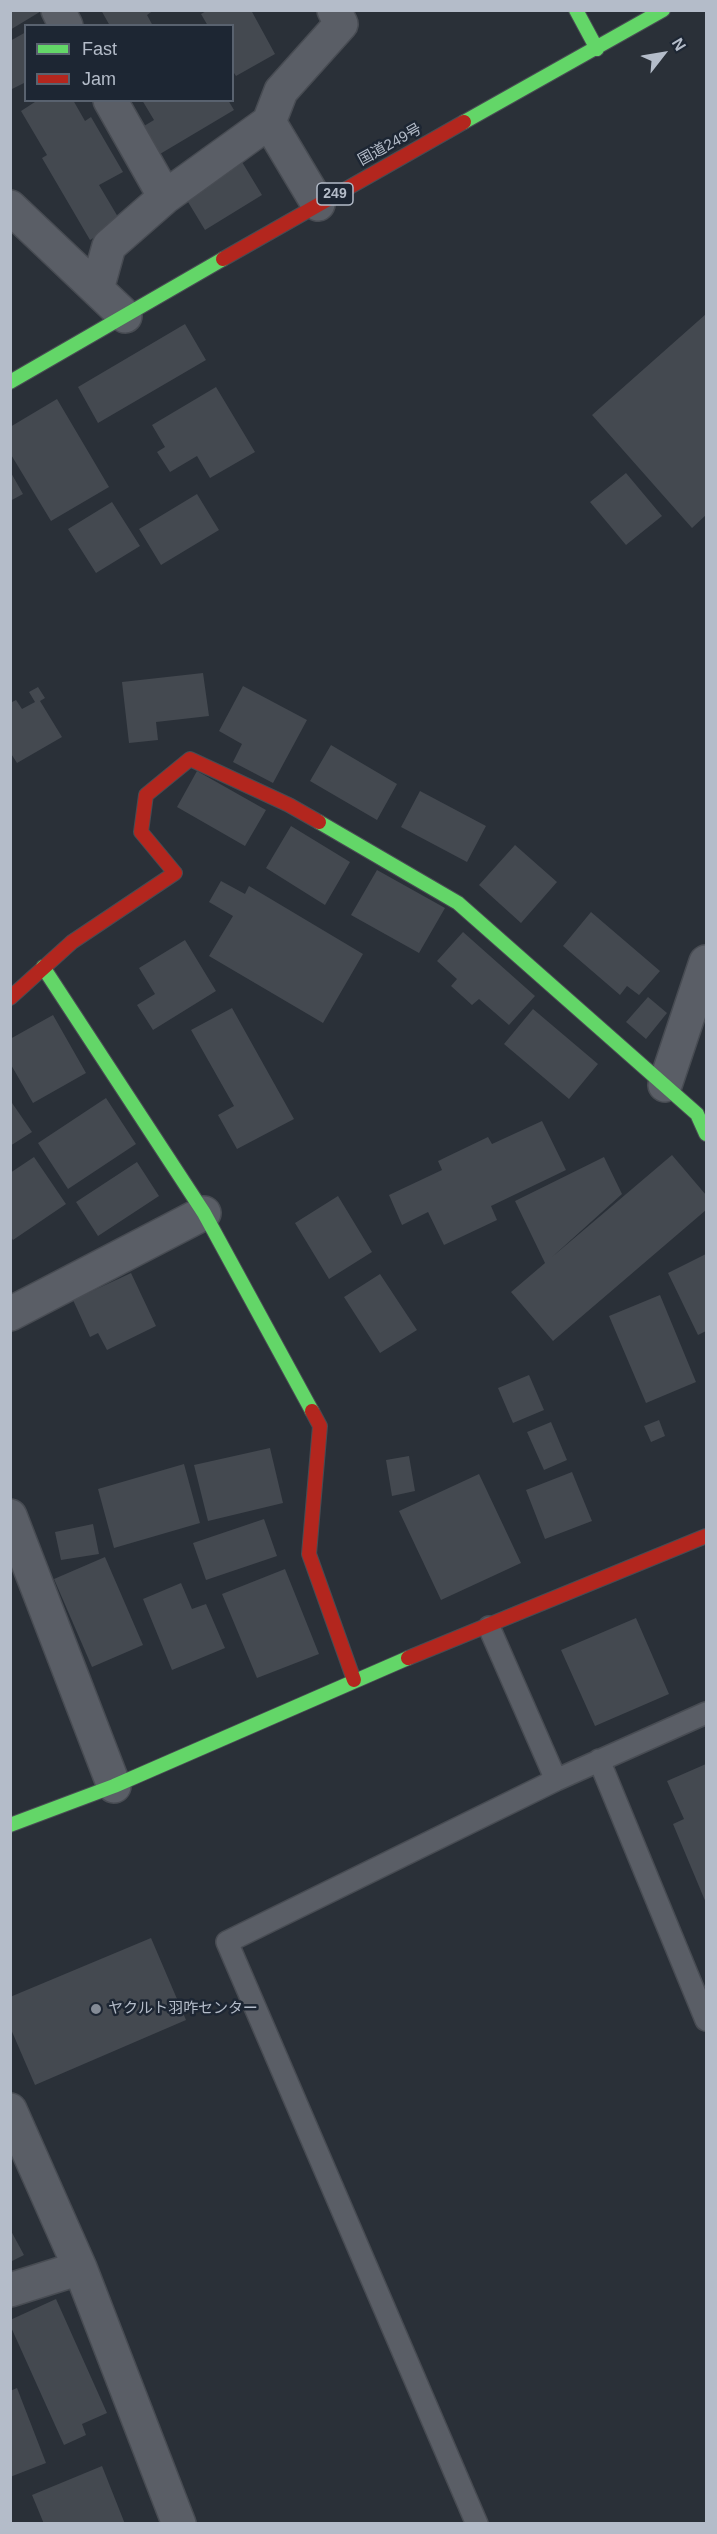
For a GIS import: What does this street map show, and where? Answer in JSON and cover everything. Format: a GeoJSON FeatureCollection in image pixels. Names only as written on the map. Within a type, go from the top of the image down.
{"type":"FeatureCollection","features":[{"type":"Feature","properties":{"kind":"main road"},"geometry":{"type":"LineString","coordinates":[[576,10],[597,49]]}},
{"type":"Feature","properties":{"kind":"main road","name":"国道249号"},"geometry":{"type":"LineString","coordinates":[[10,382],[318,204],[663,10]]}},
{"type":"Feature","properties":{"kind":"main road"},"geometry":{"type":"LineString","coordinates":[[10,998],[72,942],[175,873],[141,832],[146,795],[190,759],[289,805],[458,903],[697,1114],[706,1134]]}},
{"type":"Feature","properties":{"kind":"main road"},"geometry":{"type":"LineString","coordinates":[[43,967],[204,1212],[321,1426],[309,1554],[354,1680]]}},
{"type":"Feature","properties":{"kind":"main road"},"geometry":{"type":"LineString","coordinates":[[10,1825],[114,1786],[354,1680],[489,1627],[706,1536]]}},
{"type":"Feature","properties":{"kind":"street"},"geometry":{"type":"LineString","coordinates":[[58,10],[65,24]]}},
{"type":"Feature","properties":{"kind":"street"},"geometry":{"type":"LineString","coordinates":[[97,289],[109,246],[165,197],[269,122],[281,91],[341,24],[334,10]]}},
{"type":"Feature","properties":{"kind":"street"},"geometry":{"type":"LineString","coordinates":[[111,102],[165,197]]}},
{"type":"Feature","properties":{"kind":"street"},"geometry":{"type":"LineString","coordinates":[[269,122],[318,204]]}},
{"type":"Feature","properties":{"kind":"street"},"geometry":{"type":"LineString","coordinates":[[10,207],[125,316]]}},
{"type":"Feature","properties":{"kind":"street"},"geometry":{"type":"LineString","coordinates":[[664,1085],[706,962]]}},
{"type":"Feature","properties":{"kind":"street"},"geometry":{"type":"LineString","coordinates":[[10,1314],[204,1212]]}},
{"type":"Feature","properties":{"kind":"street"},"geometry":{"type":"LineString","coordinates":[[10,1516],[114,1786]]}},
{"type":"Feature","properties":{"kind":"street"},"geometry":{"type":"LineString","coordinates":[[10,2110],[80,2268],[179,2523]]}},
{"type":"Feature","properties":{"kind":"street"},"geometry":{"type":"LineString","coordinates":[[10,2290],[80,2268]]}},
{"type":"Feature","properties":{"kind":"lane"},"geometry":{"type":"LineString","coordinates":[[489,1627],[556,1780]]}},
{"type":"Feature","properties":{"kind":"lane"},"geometry":{"type":"LineString","coordinates":[[477,2523],[227,1942],[556,1780],[706,1713]]}},
{"type":"Feature","properties":{"kind":"lane"},"geometry":{"type":"LineString","coordinates":[[599,1760],[706,2020]]}},
{"type":"Feature","properties":{"kind":"building"},"geometry":{"type":"Polygon","coordinates":[[[10,10],[43,10],[10,30],[10,10]]]}},
{"type":"Feature","properties":{"kind":"building"},"geometry":{"type":"Polygon","coordinates":[[[101,10],[154,10],[147,15],[152,24],[109,24],[101,10]]]}},
{"type":"Feature","properties":{"kind":"building"},"geometry":{"type":"Polygon","coordinates":[[[208,10],[251,10],[275,54],[236,76],[234,73],[234,24],[207,24],[201,14],[208,10]]]}},
{"type":"Feature","properties":{"kind":"building"},"geometry":{"type":"Polygon","coordinates":[[[24,33],[24,83],[10,90],[10,41],[24,33]]]}},
{"type":"Feature","properties":{"kind":"building"},"geometry":{"type":"Polygon","coordinates":[[[35,102],[74,102],[85,121],[91,117],[123,172],[99,185],[121,222],[90,240],[42,158],[47,155],[21,111],[35,102]]]}},
{"type":"Feature","properties":{"kind":"building"},"geometry":{"type":"Polygon","coordinates":[[[143,102],[229,102],[234,110],[160,154],[144,126],[154,120],[143,102]]]}},
{"type":"Feature","properties":{"kind":"building"},"geometry":{"type":"Polygon","coordinates":[[[239,157],[262,195],[205,230],[185,197],[239,157]]]}},
{"type":"Feature","properties":{"kind":"building"},"geometry":{"type":"Polygon","coordinates":[[[706,314],[706,515],[692,528],[592,415],[706,314]]]}},
{"type":"Feature","properties":{"kind":"building"},"geometry":{"type":"Polygon","coordinates":[[[185,324],[206,360],[98,423],[78,387],[185,324]]]}},
{"type":"Feature","properties":{"kind":"building"},"geometry":{"type":"Polygon","coordinates":[[[216,387],[255,452],[210,478],[197,456],[170,472],[157,452],[165,447],[152,425],[216,387]]]}},
{"type":"Feature","properties":{"kind":"building"},"geometry":{"type":"Polygon","coordinates":[[[57,399],[109,487],[51,521],[10,453],[10,427],[57,399]]]}},
{"type":"Feature","properties":{"kind":"building"},"geometry":{"type":"Polygon","coordinates":[[[10,471],[23,494],[10,501],[10,471]]]}},
{"type":"Feature","properties":{"kind":"building"},"geometry":{"type":"Polygon","coordinates":[[[626,473],[662,516],[626,545],[590,502],[626,473]]]}},
{"type":"Feature","properties":{"kind":"building"},"geometry":{"type":"Polygon","coordinates":[[[197,494],[219,530],[161,565],[139,529],[197,494]]]}},
{"type":"Feature","properties":{"kind":"building"},"geometry":{"type":"Polygon","coordinates":[[[112,502],[140,546],[96,573],[68,529],[112,502]]]}},
{"type":"Feature","properties":{"kind":"building"},"geometry":{"type":"Polygon","coordinates":[[[203,673],[209,716],[156,722],[158,740],[129,743],[122,682],[203,673]]]}},
{"type":"Feature","properties":{"kind":"building"},"geometry":{"type":"Polygon","coordinates":[[[243,686],[307,720],[273,783],[233,762],[242,744],[219,731],[243,686]]]}},
{"type":"Feature","properties":{"kind":"building"},"geometry":{"type":"Polygon","coordinates":[[[38,687],[45,698],[40,701],[62,737],[17,763],[10,752],[10,703],[16,700],[22,709],[35,702],[29,692],[38,687]]]}},
{"type":"Feature","properties":{"kind":"building"},"geometry":{"type":"Polygon","coordinates":[[[331,745],[397,784],[377,820],[310,781],[331,745]]]}},
{"type":"Feature","properties":{"kind":"building"},"geometry":{"type":"Polygon","coordinates":[[[197,771],[266,810],[245,846],[177,807],[197,771]]]}},
{"type":"Feature","properties":{"kind":"building"},"geometry":{"type":"Polygon","coordinates":[[[420,791],[486,826],[467,862],[401,827],[420,791]]]}},
{"type":"Feature","properties":{"kind":"building"},"geometry":{"type":"Polygon","coordinates":[[[291,826],[350,862],[325,905],[266,868],[291,826]]]}},
{"type":"Feature","properties":{"kind":"building"},"geometry":{"type":"Polygon","coordinates":[[[515,845],[557,882],[521,923],[479,885],[515,845]]]}},
{"type":"Feature","properties":{"kind":"building"},"geometry":{"type":"Polygon","coordinates":[[[377,870],[445,908],[419,953],[351,915],[377,870]]]}},
{"type":"Feature","properties":{"kind":"building"},"geometry":{"type":"Polygon","coordinates":[[[221,881],[245,894],[249,886],[363,954],[323,1023],[209,956],[233,916],[209,902],[221,881]]]}},
{"type":"Feature","properties":{"kind":"building"},"geometry":{"type":"Polygon","coordinates":[[[591,912],[660,971],[639,995],[627,986],[620,995],[563,946],[591,912]]]}},
{"type":"Feature","properties":{"kind":"building"},"geometry":{"type":"Polygon","coordinates":[[[463,932],[535,996],[509,1025],[479,999],[472,1005],[451,986],[457,979],[437,961],[463,932]]]}},
{"type":"Feature","properties":{"kind":"building"},"geometry":{"type":"Polygon","coordinates":[[[185,940],[216,991],[153,1030],[137,1005],[155,994],[139,968],[185,940]]]}},
{"type":"Feature","properties":{"kind":"building"},"geometry":{"type":"Polygon","coordinates":[[[648,997],[667,1013],[646,1039],[626,1022],[648,997]]]}},
{"type":"Feature","properties":{"kind":"building"},"geometry":{"type":"Polygon","coordinates":[[[232,1008],[294,1119],[237,1149],[218,1115],[234,1106],[191,1030],[232,1008]]]}},
{"type":"Feature","properties":{"kind":"building"},"geometry":{"type":"Polygon","coordinates":[[[533,1009],[598,1064],[569,1099],[504,1044],[533,1009]]]}},
{"type":"Feature","properties":{"kind":"building"},"geometry":{"type":"Polygon","coordinates":[[[53,1015],[86,1073],[33,1103],[10,1063],[10,1039],[53,1015]]]}},
{"type":"Feature","properties":{"kind":"building"},"geometry":{"type":"Polygon","coordinates":[[[106,1098],[136,1144],[68,1189],[38,1143],[106,1098]]]}},
{"type":"Feature","properties":{"kind":"building"},"geometry":{"type":"Polygon","coordinates":[[[10,1100],[32,1132],[10,1146],[10,1100]]]}},
{"type":"Feature","properties":{"kind":"building"},"geometry":{"type":"Polygon","coordinates":[[[542,1121],[566,1170],[491,1206],[497,1220],[444,1245],[428,1212],[402,1225],[389,1195],[442,1170],[438,1161],[488,1137],[492,1144],[542,1121]]]}},
{"type":"Feature","properties":{"kind":"building"},"geometry":{"type":"Polygon","coordinates":[[[672,1155],[706,1195],[706,1210],[553,1341],[511,1292],[545,1263],[515,1201],[604,1157],[622,1194],[552,1257],[672,1155]]]}},
{"type":"Feature","properties":{"kind":"building"},"geometry":{"type":"Polygon","coordinates":[[[34,1157],[66,1204],[13,1240],[10,1236],[10,1173],[34,1157]]]}},
{"type":"Feature","properties":{"kind":"building"},"geometry":{"type":"Polygon","coordinates":[[[137,1162],[159,1196],[98,1236],[76,1202],[137,1162]]]}},
{"type":"Feature","properties":{"kind":"building"},"geometry":{"type":"Polygon","coordinates":[[[338,1196],[372,1252],[329,1279],[295,1223],[338,1196]]]}},
{"type":"Feature","properties":{"kind":"building"},"geometry":{"type":"Polygon","coordinates":[[[706,1254],[706,1331],[698,1335],[668,1273],[706,1254]]]}},
{"type":"Feature","properties":{"kind":"building"},"geometry":{"type":"Polygon","coordinates":[[[131,1273],[156,1326],[107,1350],[98,1333],[90,1337],[73,1300],[131,1273]]]}},
{"type":"Feature","properties":{"kind":"building"},"geometry":{"type":"Polygon","coordinates":[[[380,1274],[417,1330],[380,1353],[344,1297],[380,1274]]]}},
{"type":"Feature","properties":{"kind":"building"},"geometry":{"type":"Polygon","coordinates":[[[660,1295],[696,1382],[646,1403],[609,1316],[660,1295]]]}},
{"type":"Feature","properties":{"kind":"building"},"geometry":{"type":"Polygon","coordinates":[[[529,1375],[544,1410],[513,1423],[498,1388],[529,1375]]]}},
{"type":"Feature","properties":{"kind":"building"},"geometry":{"type":"Polygon","coordinates":[[[659,1420],[665,1436],[651,1442],[644,1426],[659,1420]]]}},
{"type":"Feature","properties":{"kind":"building"},"geometry":{"type":"Polygon","coordinates":[[[551,1422],[567,1460],[544,1470],[527,1432],[551,1422]]]}},
{"type":"Feature","properties":{"kind":"building"},"geometry":{"type":"Polygon","coordinates":[[[270,1448],[283,1503],[208,1521],[194,1465],[270,1448]]]}},
{"type":"Feature","properties":{"kind":"building"},"geometry":{"type":"Polygon","coordinates":[[[409,1456],[415,1491],[392,1496],[386,1460],[409,1456]]]}},
{"type":"Feature","properties":{"kind":"building"},"geometry":{"type":"Polygon","coordinates":[[[184,1464],[200,1523],[114,1548],[98,1489],[184,1464]]]}},
{"type":"Feature","properties":{"kind":"building"},"geometry":{"type":"Polygon","coordinates":[[[572,1472],[592,1521],[545,1539],[526,1490],[572,1472]]]}},
{"type":"Feature","properties":{"kind":"building"},"geometry":{"type":"Polygon","coordinates":[[[479,1474],[521,1563],[441,1600],[399,1511],[479,1474]]]}},
{"type":"Feature","properties":{"kind":"building"},"geometry":{"type":"Polygon","coordinates":[[[264,1519],[277,1556],[206,1580],[193,1543],[264,1519]]]}},
{"type":"Feature","properties":{"kind":"building"},"geometry":{"type":"Polygon","coordinates":[[[93,1524],[99,1554],[61,1560],[55,1532],[93,1524]]]}},
{"type":"Feature","properties":{"kind":"building"},"geometry":{"type":"Polygon","coordinates":[[[105,1557],[143,1645],[92,1667],[54,1579],[105,1557]]]}},
{"type":"Feature","properties":{"kind":"building"},"geometry":{"type":"Polygon","coordinates":[[[285,1569],[319,1654],[257,1678],[222,1594],[285,1569]]]}},
{"type":"Feature","properties":{"kind":"building"},"geometry":{"type":"Polygon","coordinates":[[[181,1583],[192,1609],[206,1604],[225,1648],[172,1670],[143,1599],[181,1583]]]}},
{"type":"Feature","properties":{"kind":"building"},"geometry":{"type":"Polygon","coordinates":[[[636,1618],[669,1694],[595,1726],[561,1650],[636,1618]]]}},
{"type":"Feature","properties":{"kind":"building"},"geometry":{"type":"Polygon","coordinates":[[[706,1764],[706,1903],[673,1824],[684,1819],[667,1781],[706,1764]]]}},
{"type":"Feature","properties":{"kind":"building","name":"ヤクルト羽咋センター"},"geometry":{"type":"Polygon","coordinates":[[[151,1938],[186,2020],[35,2085],[10,2027],[10,1997],[151,1938]]]}},
{"type":"Feature","properties":{"kind":"building"},"geometry":{"type":"Polygon","coordinates":[[[10,2229],[24,2255],[10,2262],[10,2229]]]}},
{"type":"Feature","properties":{"kind":"building"},"geometry":{"type":"Polygon","coordinates":[[[56,2299],[107,2413],[82,2424],[86,2435],[64,2445],[10,2325],[10,2320],[56,2299]]]}},
{"type":"Feature","properties":{"kind":"building"},"geometry":{"type":"Polygon","coordinates":[[[17,2388],[46,2463],[10,2477],[10,2391],[17,2388]]]}},
{"type":"Feature","properties":{"kind":"building"},"geometry":{"type":"Polygon","coordinates":[[[102,2466],[125,2524],[44,2524],[32,2495],[102,2466]]]}},
{"type":"Feature","properties":{"kind":"traffic: fast"},"geometry":{"type":"LineString","coordinates":[[576,10],[597,49]]}},
{"type":"Feature","properties":{"kind":"traffic: fast"},"geometry":{"type":"LineString","coordinates":[[464,122],[663,10]]}},
{"type":"Feature","properties":{"kind":"traffic: fast"},"geometry":{"type":"LineString","coordinates":[[10,382],[223,259]]}},
{"type":"Feature","properties":{"kind":"traffic: fast"},"geometry":{"type":"LineString","coordinates":[[319,822],[458,903],[697,1114],[706,1134]]}},
{"type":"Feature","properties":{"kind":"traffic: fast"},"geometry":{"type":"LineString","coordinates":[[43,967],[204,1213],[312,1411]]}},
{"type":"Feature","properties":{"kind":"traffic: fast"},"geometry":{"type":"LineString","coordinates":[[10,1825],[114,1786],[408,1658]]}},
{"type":"Feature","properties":{"kind":"traffic: jam"},"geometry":{"type":"LineString","coordinates":[[223,259],[464,122]]}},
{"type":"Feature","properties":{"kind":"traffic: jam"},"geometry":{"type":"LineString","coordinates":[[10,998],[72,942],[175,873],[141,832],[146,795],[190,759],[289,805],[319,822]]}},
{"type":"Feature","properties":{"kind":"traffic: jam"},"geometry":{"type":"LineString","coordinates":[[312,1411],[320,1426],[309,1554],[354,1680]]}},
{"type":"Feature","properties":{"kind":"traffic: jam"},"geometry":{"type":"LineString","coordinates":[[408,1658],[706,1536]]}},
{"type":"Feature","properties":{"kind":"place","name":"ヤクルト羽咋センター"},"geometry":{"type":"Point","coordinates":[96,2009]}}]}
